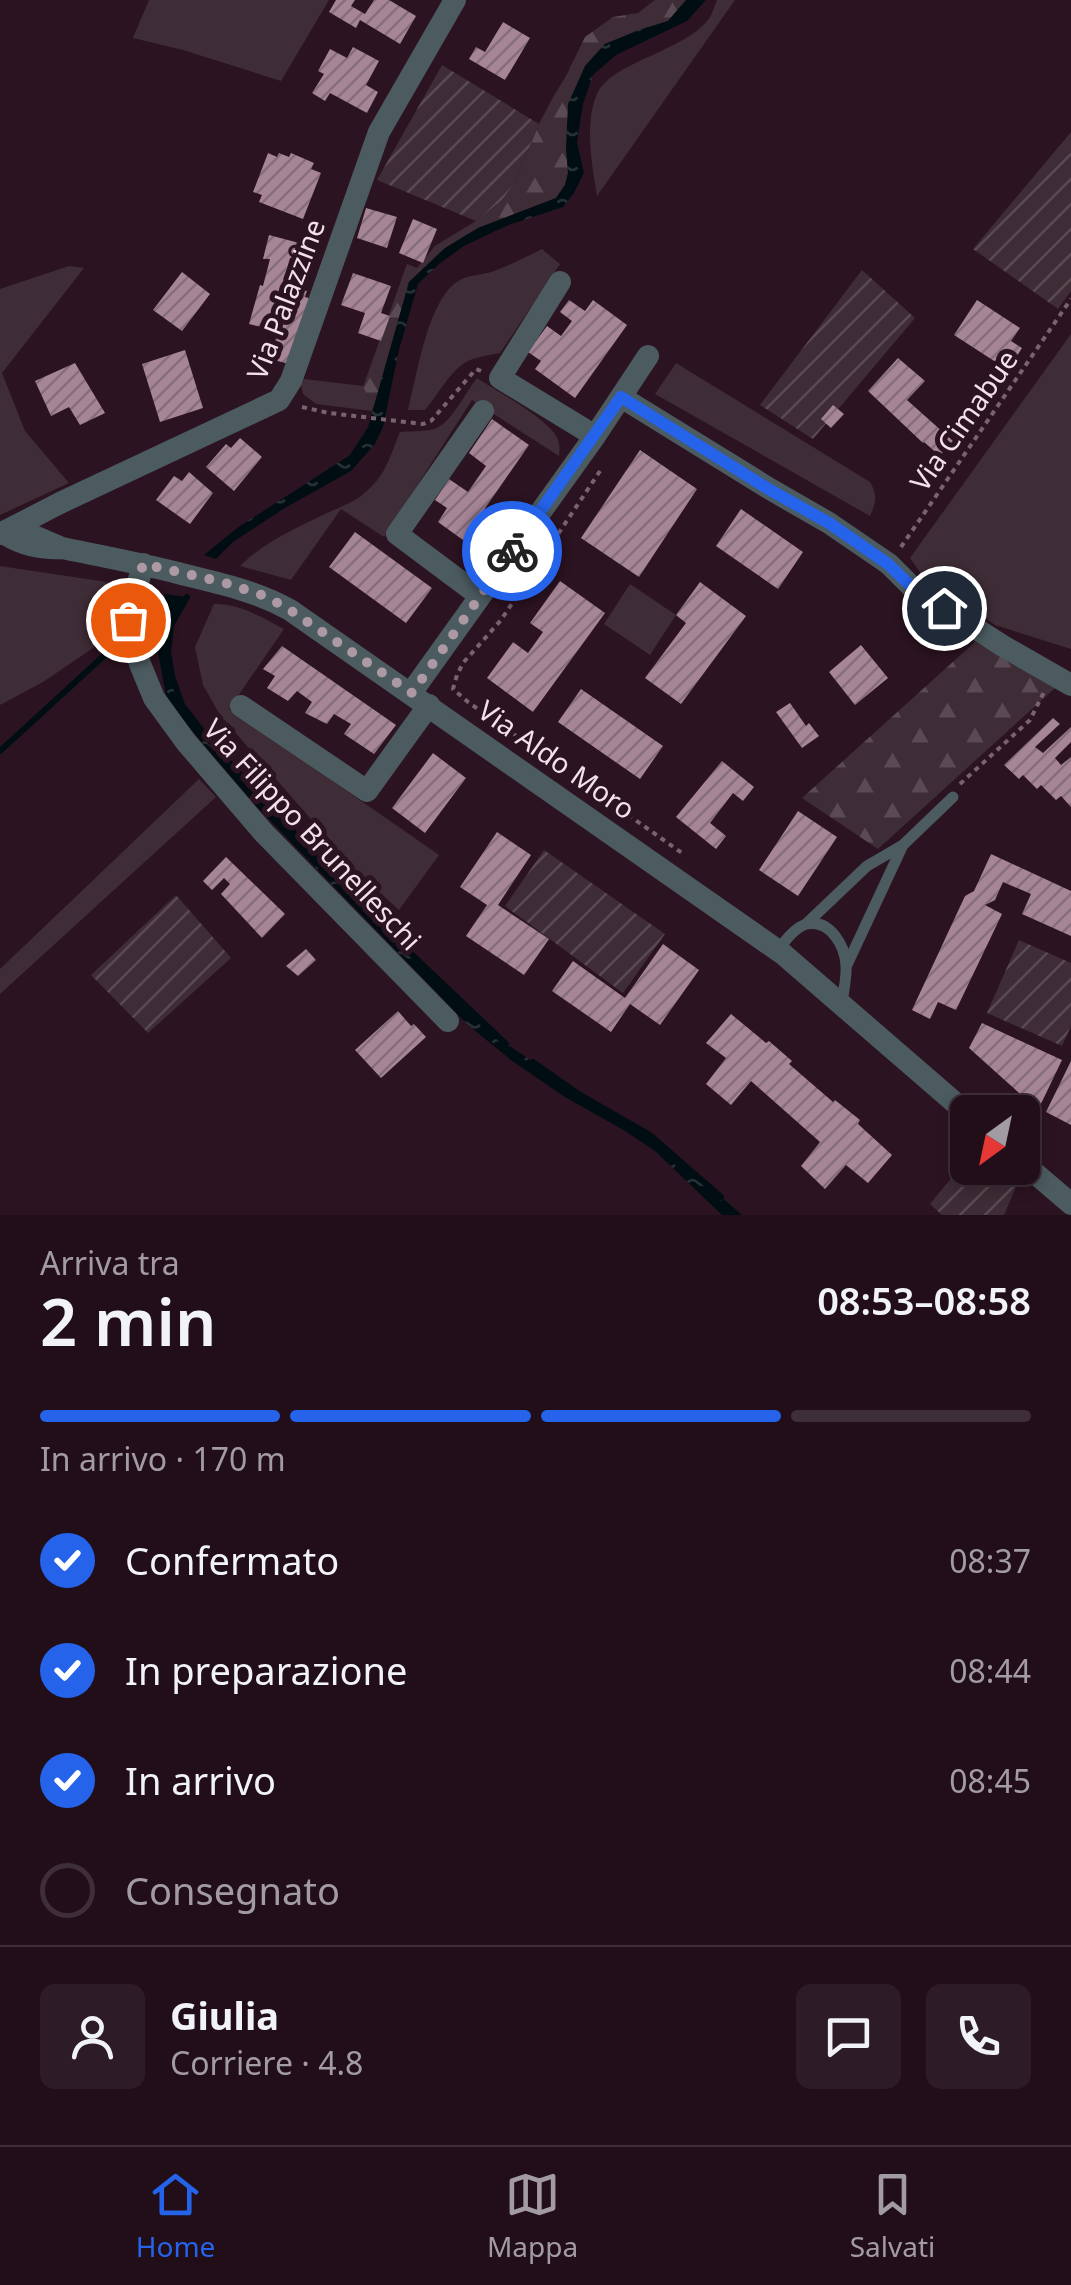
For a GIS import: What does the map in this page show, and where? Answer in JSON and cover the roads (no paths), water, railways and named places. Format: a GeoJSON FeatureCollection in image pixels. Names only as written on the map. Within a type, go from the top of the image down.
{"type":"FeatureCollection","features":[{"type":"Feature","properties":{"kind":"street","name":"Via Palazzine"},"geometry":{"type":"LineString","coordinates":[[8,530],[279,400],[291,381],[379,132],[455,0]]}},
{"type":"Feature","properties":{"kind":"street"},"geometry":{"type":"LineString","coordinates":[[560,282],[500,378],[595,436]]}},
{"type":"Feature","properties":{"kind":"street"},"geometry":{"type":"LineString","coordinates":[[241,706],[367,791],[480,596],[648,356]]}},
{"type":"Feature","properties":{"kind":"street"},"geometry":{"type":"LineString","coordinates":[[621,397],[829,523],[888,564],[914,589],[1065,682]]}},
{"type":"Feature","properties":{"kind":"street"},"geometry":{"type":"LineString","coordinates":[[480,596],[397,534],[483,411]]}},
{"type":"Feature","properties":{"kind":"street","name":"Via Aldo Moro"},"geometry":{"type":"LineString","coordinates":[[8,530],[14,540],[40,549],[62,548],[222,582],[265,596],[290,610],[778,950],[950,1098]]}},
{"type":"Feature","properties":{"kind":"street","name":"Via Filippo Brunelleschi"},"geometry":{"type":"LineString","coordinates":[[143,564],[128,620],[154,698],[264,833],[448,1021]]}},
{"type":"Feature","properties":{"kind":"street"},"geometry":{"type":"LineString","coordinates":[[1040,1177],[1071,1204]]}},
{"type":"Feature","properties":{"kind":"lane"},"geometry":{"type":"LineString","coordinates":[[778,950],[867,866],[903,845],[953,796]]}},
{"type":"Feature","properties":{"kind":"lane"},"geometry":{"type":"LineString","coordinates":[[846,967],[903,845]]}},
{"type":"Feature","properties":{"kind":"lane"},"geometry":{"type":"LineString","coordinates":[[806,924],[820,925],[835,934],[843,946],[846,967],[842,1004]]}},
{"type":"Feature","properties":{"kind":"water"},"geometry":{"type":"Polygon","coordinates":[[[686,0],[706,0],[687,21],[616,55],[593,75],[577,142],[584,173],[563,207],[506,226],[464,246],[418,284],[383,427],[375,444],[351,471],[285,508],[233,542],[216,559],[204,555],[237,528],[350,455],[368,427],[409,282],[445,248],[478,228],[556,198],[568,173],[568,104],[585,66],[605,44],[668,21],[686,0]]]}},
{"type":"Feature","properties":{"kind":"water"},"geometry":{"type":"Polygon","coordinates":[[[164,594],[187,597],[171,625],[168,652],[182,705],[213,745],[367,912],[498,1038],[577,1092],[650,1135],[742,1215],[722,1215],[655,1151],[565,1097],[468,1025],[256,806],[166,695],[158,653],[168,606],[164,594]]]}},
{"type":"Feature","properties":{"kind":"waterway"},"geometry":{"type":"LineString","coordinates":[[187,597],[171,625],[168,652],[182,705],[213,745],[367,912],[506,1044]]}},
{"type":"Feature","properties":{"kind":"waterway"},"geometry":{"type":"LineString","coordinates":[[0,751],[107,653]]}},
{"type":"Feature","properties":{"kind":"waterway"},"geometry":{"type":"LineString","coordinates":[[533,1062],[577,1093],[650,1135],[721,1197]]}}]}
